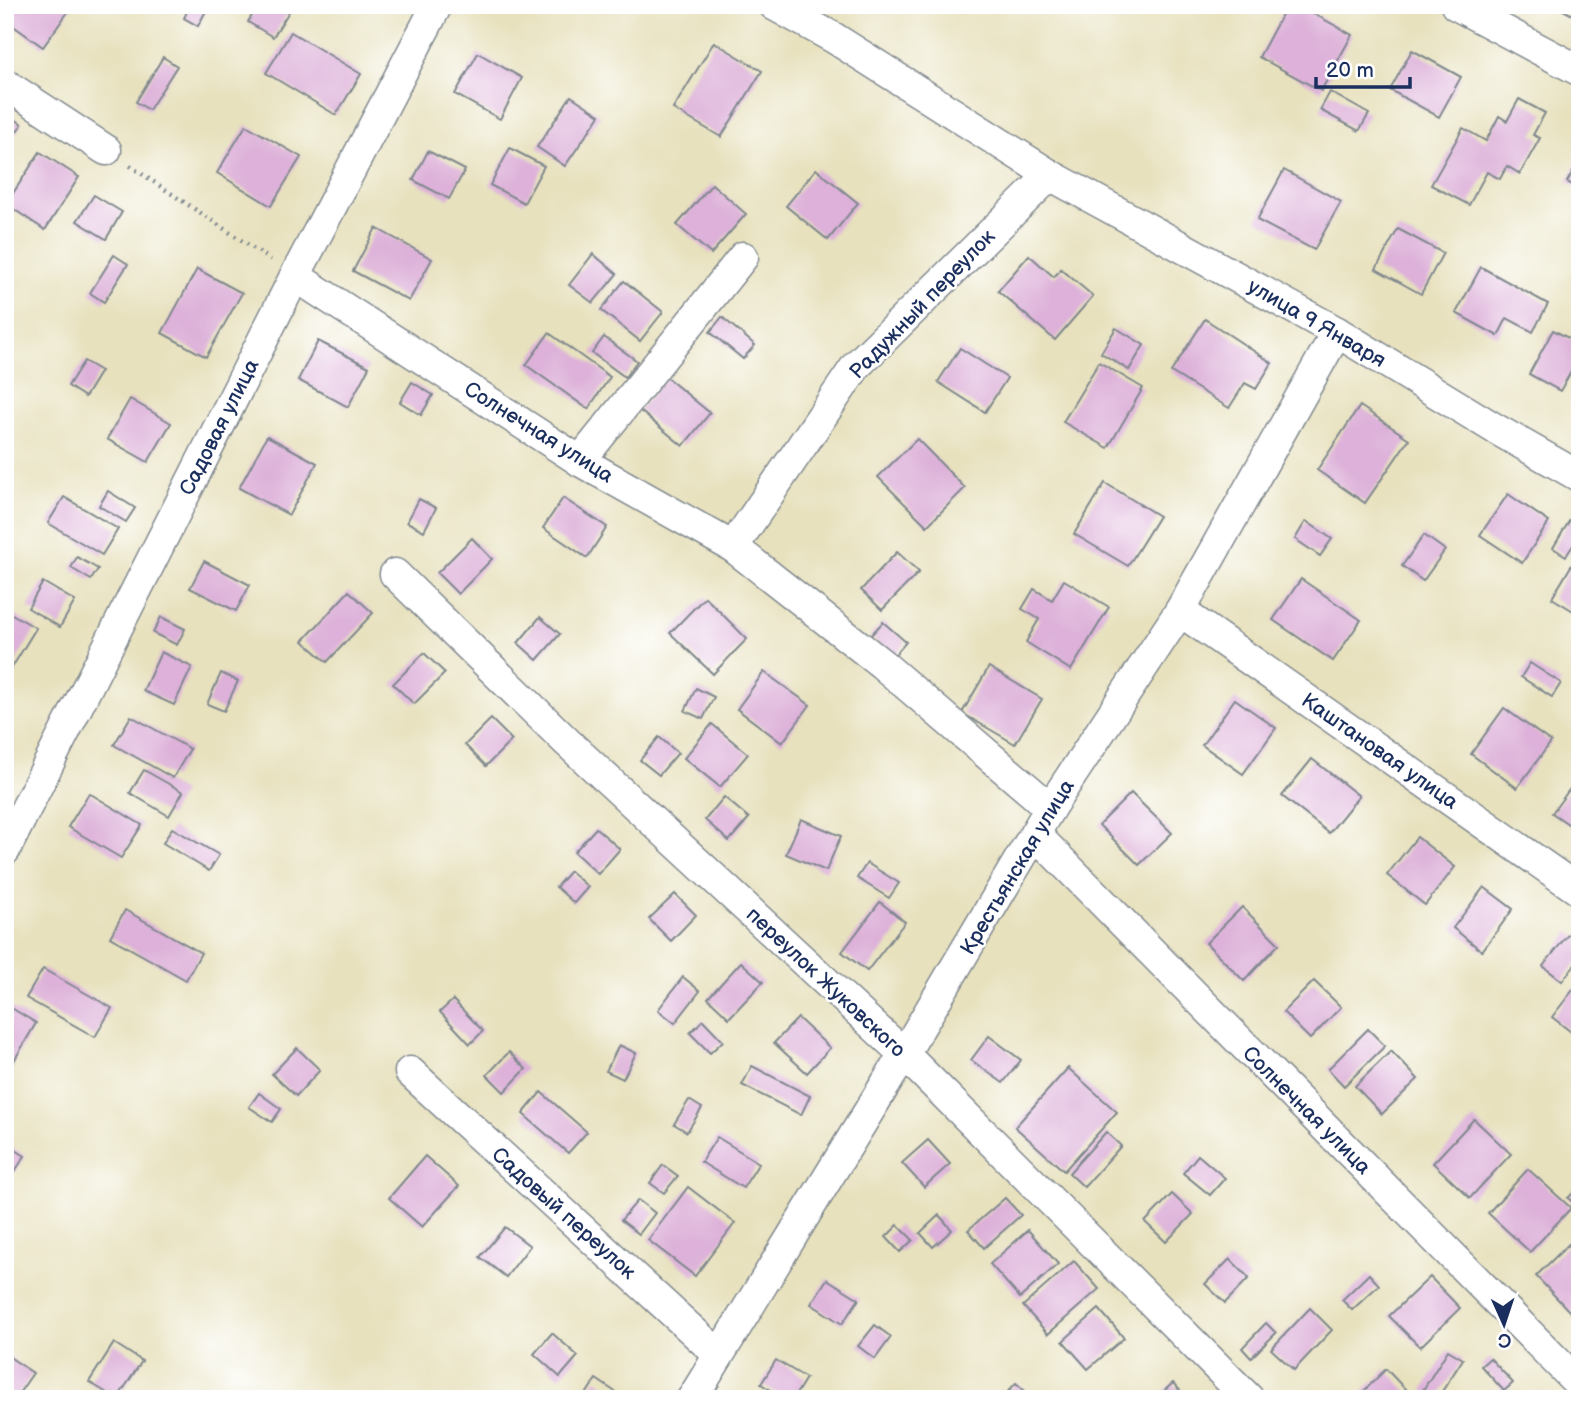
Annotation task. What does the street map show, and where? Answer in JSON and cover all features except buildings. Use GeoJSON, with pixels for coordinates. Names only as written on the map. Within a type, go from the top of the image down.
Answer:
{"type":"FeatureCollection","features":[{"type":"Feature","properties":{"kind":"street","name":"Садовая улица"},"geometry":{"type":"LineString","coordinates":[[5,850],[295,276],[437,5]]}},
{"type":"Feature","properties":{"kind":"street","name":"улица 9 Января"},"geometry":{"type":"LineString","coordinates":[[774,5],[834,38],[1050,175],[1337,332],[1580,477]]}},
{"type":"Feature","properties":{"kind":"street"},"geometry":{"type":"LineString","coordinates":[[1456,5],[1580,71]]}},
{"type":"Feature","properties":{"kind":"street"},"geometry":{"type":"LineString","coordinates":[[5,85],[106,150]]}},
{"type":"Feature","properties":{"kind":"street","name":"Радужный переулок"},"geometry":{"type":"LineString","coordinates":[[733,547],[856,366],[1050,175]]}},
{"type":"Feature","properties":{"kind":"street"},"geometry":{"type":"LineString","coordinates":[[580,461],[743,257]]}},
{"type":"Feature","properties":{"kind":"street","name":"Солнечная улица"},"geometry":{"type":"LineString","coordinates":[[295,276],[580,461],[733,547],[882,664],[1051,808]]}},
{"type":"Feature","properties":{"kind":"street","name":"Крестьянская улица"},"geometry":{"type":"LineString","coordinates":[[692,1399],[1051,808],[1180,611],[1337,332]]}},
{"type":"Feature","properties":{"kind":"street","name":"переулок Жуковского"},"geometry":{"type":"LineString","coordinates":[[395,574],[567,742],[904,1054],[1249,1399]]}},
{"type":"Feature","properties":{"kind":"street","name":"Каштановая улица"},"geometry":{"type":"LineString","coordinates":[[1180,611],[1580,891]]}},
{"type":"Feature","properties":{"kind":"street","name":"Солнечная улица"},"geometry":{"type":"LineString","coordinates":[[1035,834],[1580,1385]]}},
{"type":"Feature","properties":{"kind":"street","name":"Садовый переулок"},"geometry":{"type":"LineString","coordinates":[[410,1072],[718,1354]]}},
{"type":"Feature","properties":{"kind":"path"},"geometry":{"type":"LineString","coordinates":[[106,150],[295,276]]}}]}
